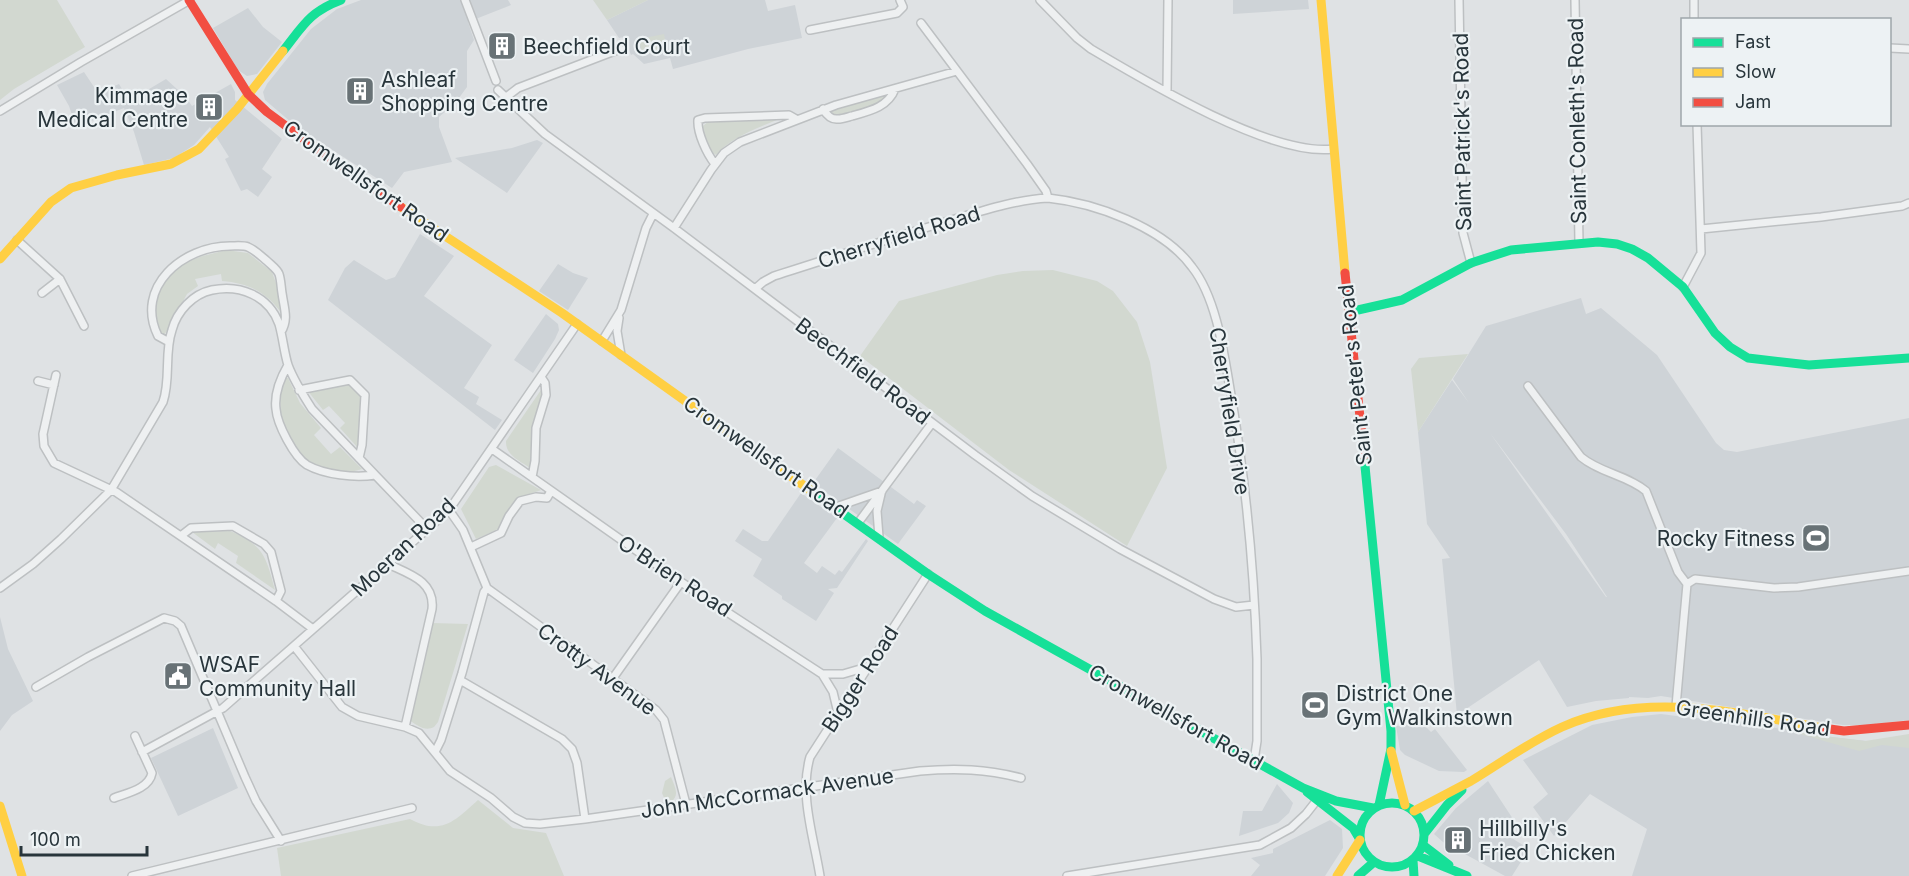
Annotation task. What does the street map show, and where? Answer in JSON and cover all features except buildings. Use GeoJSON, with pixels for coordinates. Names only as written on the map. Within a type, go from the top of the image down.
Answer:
{"type":"FeatureCollection","features":[{"type":"Feature","properties":{"kind":"main road","name":"Cromwellsfort Road"},"geometry":{"type":"LineString","coordinates":[[189,0],[248,94],[267,112],[577,324],[928,574],[985,611],[1303,788],[1336,801],[1376,807]]}},
{"type":"Feature","properties":{"kind":"main road"},"geometry":{"type":"LineString","coordinates":[[0,260],[51,202],[71,189],[117,175],[171,164],[199,148],[248,94],[310,17],[323,7],[341,0]]}},
{"type":"Feature","properties":{"kind":"main road","name":"Saint Peter's Road"},"geometry":{"type":"LineString","coordinates":[[1322,0],[1333,149],[1391,749],[1405,805]]}},
{"type":"Feature","properties":{"kind":"main road"},"geometry":{"type":"LineString","coordinates":[[1349,312],[1402,300],[1471,263],[1511,250],[1579,243],[1608,243],[1632,249],[1648,258],[1683,287],[1715,333],[1730,347],[1749,358],[1809,365],[1909,358]]}},
{"type":"Feature","properties":{"kind":"main road","name":"Greenhills Road"},"geometry":{"type":"LineString","coordinates":[[1414,811],[1470,781],[1533,741],[1592,716],[1631,708],[1676,706],[1711,709],[1844,731],[1909,725]]}},
{"type":"Feature","properties":{"kind":"main road","name":"Saint Peter's Road"},"geometry":{"type":"LineString","coordinates":[[1376,807],[1391,749]]}},
{"type":"Feature","properties":{"kind":"main road","name":"Greenhills Road"},"geometry":{"type":"LineString","coordinates":[[1425,833],[1470,781]]}},
{"type":"Feature","properties":{"kind":"main road","name":"Cromwellsfort Road"},"geometry":{"type":"LineString","coordinates":[[1303,788],[1353,828],[1360,839]]}},
{"type":"Feature","properties":{"kind":"main road"},"geometry":{"type":"LineString","coordinates":[[1388,803],[1405,805],[1420,817],[1425,833],[1423,845],[1415,858],[1394,872],[1374,862],[1364,851],[1360,839],[1362,822],[1376,807],[1388,803]]}},
{"type":"Feature","properties":{"kind":"main road"},"geometry":{"type":"LineString","coordinates":[[0,806],[22,876]]}},
{"type":"Feature","properties":{"kind":"main road"},"geometry":{"type":"LineString","coordinates":[[1336,876],[1360,839]]}},
{"type":"Feature","properties":{"kind":"main road"},"geometry":{"type":"LineString","coordinates":[[1423,845],[1455,870]]}},
{"type":"Feature","properties":{"kind":"main road"},"geometry":{"type":"LineString","coordinates":[[1415,858],[1467,876]]}},
{"type":"Feature","properties":{"kind":"main road"},"geometry":{"type":"LineString","coordinates":[[1414,876],[1415,858]]}},
{"type":"Feature","properties":{"kind":"main road"},"geometry":{"type":"LineString","coordinates":[[1358,876],[1374,862]]}},
{"type":"Feature","properties":{"kind":"street"},"geometry":{"type":"LineString","coordinates":[[0,111],[189,0]]}},
{"type":"Feature","properties":{"kind":"street"},"geometry":{"type":"LineString","coordinates":[[465,0],[496,81]]}},
{"type":"Feature","properties":{"kind":"street"},"geometry":{"type":"LineString","coordinates":[[810,30],[897,13],[903,7],[900,0]]}},
{"type":"Feature","properties":{"kind":"street"},"geometry":{"type":"LineString","coordinates":[[1040,0],[1091,49],[1220,119],[1270,138],[1312,150],[1333,149]]}},
{"type":"Feature","properties":{"kind":"street"},"geometry":{"type":"LineString","coordinates":[[1167,91],[1168,0]]}},
{"type":"Feature","properties":{"kind":"street","name":"Saint Patrick's Road"},"geometry":{"type":"LineString","coordinates":[[1459,0],[1462,233],[1471,263]]}},
{"type":"Feature","properties":{"kind":"street","name":"Saint Conleth's Road"},"geometry":{"type":"LineString","coordinates":[[1575,0],[1579,243]]}},
{"type":"Feature","properties":{"kind":"street"},"geometry":{"type":"LineString","coordinates":[[1694,0],[1694,18]]}},
{"type":"Feature","properties":{"kind":"street"},"geometry":{"type":"LineString","coordinates":[[921,23],[1027,164],[1048,198]]}},
{"type":"Feature","properties":{"kind":"street"},"geometry":{"type":"LineString","coordinates":[[1891,48],[1909,49]]}},
{"type":"Feature","properties":{"kind":"street"},"geometry":{"type":"LineString","coordinates":[[505,98],[518,88],[620,49]]}},
{"type":"Feature","properties":{"kind":"street"},"geometry":{"type":"LineString","coordinates":[[674,228],[715,164],[724,153],[740,141],[823,109],[957,71]]}},
{"type":"Feature","properties":{"kind":"street"},"geometry":{"type":"LineString","coordinates":[[823,109],[828,116],[838,120],[870,111],[885,103],[893,96],[895,89]]}},
{"type":"Feature","properties":{"kind":"street","name":"Beechfield Road"},"geometry":{"type":"LineString","coordinates":[[498,90],[545,134],[1032,496],[1120,549],[1214,599],[1236,607],[1254,605]]}},
{"type":"Feature","properties":{"kind":"street"},"geometry":{"type":"LineString","coordinates":[[715,164],[701,135],[698,120],[714,117],[789,115],[796,119]]}},
{"type":"Feature","properties":{"kind":"street"},"geometry":{"type":"LineString","coordinates":[[1683,287],[1701,253],[1697,126]]}},
{"type":"Feature","properties":{"kind":"street","name":"Cherryfield Road"},"geometry":{"type":"LineString","coordinates":[[755,290],[774,276],[875,243],[994,208],[1048,198]]}},
{"type":"Feature","properties":{"kind":"street","name":"Cherryfield Drive"},"geometry":{"type":"LineString","coordinates":[[1048,198],[1105,210],[1162,239],[1192,266],[1202,282],[1211,306],[1234,413],[1254,605],[1257,741],[1252,760]]}},
{"type":"Feature","properties":{"kind":"street"},"geometry":{"type":"LineString","coordinates":[[1701,229],[1821,217],[1902,206],[1909,203]]}},
{"type":"Feature","properties":{"kind":"street"},"geometry":{"type":"LineString","coordinates":[[621,355],[617,331],[621,310],[646,228],[653,214]]}},
{"type":"Feature","properties":{"kind":"street"},"geometry":{"type":"LineString","coordinates":[[17,240],[60,279],[84,326]]}},
{"type":"Feature","properties":{"kind":"street"},"geometry":{"type":"LineString","coordinates":[[169,342],[158,336],[151,314],[153,302],[167,271],[177,262],[190,256],[210,248],[223,246],[247,246],[275,267],[280,275],[287,319],[281,332]]}},
{"type":"Feature","properties":{"kind":"street"},"geometry":{"type":"LineString","coordinates":[[42,293],[60,279]]}},
{"type":"Feature","properties":{"kind":"street"},"geometry":{"type":"LineString","coordinates":[[0,588],[61,540],[111,490],[163,402],[167,390],[169,342],[179,314],[194,297],[220,288],[252,292],[266,304],[278,321],[288,365],[299,390],[312,409],[427,530]]}},
{"type":"Feature","properties":{"kind":"street"},"geometry":{"type":"LineString","coordinates":[[602,342],[621,310]]}},
{"type":"Feature","properties":{"kind":"street","name":"Moeran Road"},"geometry":{"type":"LineString","coordinates":[[142,752],[218,711],[449,510],[577,324]]}},
{"type":"Feature","properties":{"kind":"street"},"geometry":{"type":"LineString","coordinates":[[288,365],[278,388],[276,410],[291,448],[299,459],[323,471],[375,475]]}},
{"type":"Feature","properties":{"kind":"street"},"geometry":{"type":"LineString","coordinates":[[56,375],[43,434],[44,446],[54,463],[111,490],[276,600],[313,629]]}},
{"type":"Feature","properties":{"kind":"street"},"geometry":{"type":"LineString","coordinates":[[532,477],[536,428],[546,395],[545,383],[541,377]]}},
{"type":"Feature","properties":{"kind":"street"},"geometry":{"type":"LineString","coordinates":[[299,390],[350,380],[365,395],[359,458]]}},
{"type":"Feature","properties":{"kind":"street"},"geometry":{"type":"LineString","coordinates":[[38,381],[54,385]]}},
{"type":"Feature","properties":{"kind":"street"},"geometry":{"type":"LineString","coordinates":[[1528,386],[1581,457],[1590,464],[1639,485],[1646,491],[1678,572],[1688,584],[1676,706]]}},
{"type":"Feature","properties":{"kind":"street"},"geometry":{"type":"LineString","coordinates":[[858,523],[932,423]]}},
{"type":"Feature","properties":{"kind":"street","name":"O'Brien Road"},"geometry":{"type":"LineString","coordinates":[[492,449],[681,582],[822,674]]}},
{"type":"Feature","properties":{"kind":"street"},"geometry":{"type":"LineString","coordinates":[[471,547],[501,533],[520,501],[537,497],[547,498],[551,491]]}},
{"type":"Feature","properties":{"kind":"street"},"geometry":{"type":"LineString","coordinates":[[836,507],[882,491]]}},
{"type":"Feature","properties":{"kind":"street"},"geometry":{"type":"LineString","coordinates":[[879,537],[878,511],[882,491]]}},
{"type":"Feature","properties":{"kind":"street"},"geometry":{"type":"LineString","coordinates":[[294,646],[342,707],[358,716],[405,727],[419,733],[435,752],[441,740],[487,588],[463,530],[449,510]]}},
{"type":"Feature","properties":{"kind":"street"},"geometry":{"type":"LineString","coordinates":[[182,536],[191,528],[233,526],[264,544],[271,552],[281,591],[276,600]]}},
{"type":"Feature","properties":{"kind":"street"},"geometry":{"type":"LineString","coordinates":[[388,564],[418,579],[433,597],[405,727]]}},
{"type":"Feature","properties":{"kind":"street"},"geometry":{"type":"LineString","coordinates":[[1688,584],[1695,579],[1774,588],[1798,587],[1909,571]]}},
{"type":"Feature","properties":{"kind":"street","name":"Bigger Road"},"geometry":{"type":"LineString","coordinates":[[820,876],[805,788],[810,757],[928,574]]}},
{"type":"Feature","properties":{"kind":"street"},"geometry":{"type":"LineString","coordinates":[[613,678],[681,582]]}},
{"type":"Feature","properties":{"kind":"street","name":"Crotty Avenue"},"geometry":{"type":"LineString","coordinates":[[487,588],[656,710],[664,720],[686,804]]}},
{"type":"Feature","properties":{"kind":"street"},"geometry":{"type":"LineString","coordinates":[[36,687],[164,618],[175,621],[181,626],[250,788],[280,841]]}},
{"type":"Feature","properties":{"kind":"street"},"geometry":{"type":"LineString","coordinates":[[838,713],[832,692],[822,674],[843,674],[867,667]]}},
{"type":"Feature","properties":{"kind":"street"},"geometry":{"type":"LineString","coordinates":[[460,680],[562,739],[572,749],[577,763],[585,819]]}},
{"type":"Feature","properties":{"kind":"street"},"geometry":{"type":"LineString","coordinates":[[114,798],[146,785],[151,779],[152,773],[135,736]]}},
{"type":"Feature","properties":{"kind":"street","name":"John McCormack Avenue"},"geometry":{"type":"LineString","coordinates":[[435,752],[450,771],[491,798],[513,817],[525,823],[540,824],[920,771],[960,768],[999,772],[1021,778]]}},
{"type":"Feature","properties":{"kind":"street"},"geometry":{"type":"LineString","coordinates":[[1067,876],[1260,845],[1291,828],[1317,800]]}},
{"type":"Feature","properties":{"kind":"street"},"geometry":{"type":"LineString","coordinates":[[132,876],[412,808]]}},
{"type":"Feature","properties":{"kind":"shaded area"},"geometry":{"type":"Polygon","coordinates":[[[0,0],[57,0],[85,47],[14,89],[0,100],[0,0]]]}},
{"type":"Feature","properties":{"kind":"shaded area","name":"Ashleaf Shopping Centre"},"geometry":{"type":"Polygon","coordinates":[[[361,0],[508,0],[511,5],[468,22],[474,40],[467,51],[467,87],[456,102],[439,117],[439,127],[452,162],[404,172],[392,188],[298,128],[265,100],[263,92],[311,29],[337,9],[361,0]]]}},
{"type":"Feature","properties":{"kind":"shaded area"},"geometry":{"type":"Polygon","coordinates":[[[593,0],[648,0],[607,20],[593,0]]]}},
{"type":"Feature","properties":{"kind":"shaded area"},"geometry":{"type":"Polygon","coordinates":[[[648,0],[765,0],[768,11],[795,5],[802,38],[748,49],[673,69],[670,58],[644,64],[633,54],[631,55],[624,37],[619,38],[607,20],[648,0]]]}},
{"type":"Feature","properties":{"kind":"shaded area"},"geometry":{"type":"Polygon","coordinates":[[[1233,0],[1308,0],[1309,9],[1233,14],[1233,0]]]}},
{"type":"Feature","properties":{"kind":"shaded area"},"geometry":{"type":"Polygon","coordinates":[[[248,8],[263,27],[282,42],[257,74],[247,76],[238,70],[213,28],[248,8]]]}},
{"type":"Feature","properties":{"kind":"shaded area"},"geometry":{"type":"Polygon","coordinates":[[[664,34],[667,50],[642,55],[639,39],[664,34]]]}},
{"type":"Feature","properties":{"kind":"shaded area"},"geometry":{"type":"Polygon","coordinates":[[[84,72],[98,93],[119,84],[129,101],[166,79],[178,90],[180,89],[192,106],[231,84],[235,92],[235,100],[282,139],[262,169],[272,177],[258,197],[247,189],[241,191],[225,159],[229,157],[210,127],[194,145],[174,158],[144,165],[124,108],[76,127],[69,106],[57,85],[84,72]]]}},
{"type":"Feature","properties":{"kind":"shaded area"},"geometry":{"type":"Polygon","coordinates":[[[887,95],[882,102],[841,116],[835,116],[830,111],[887,95]]]}},
{"type":"Feature","properties":{"kind":"shaded area"},"geometry":{"type":"Polygon","coordinates":[[[779,119],[737,138],[716,155],[708,146],[703,130],[703,126],[710,120],[779,119]]]}},
{"type":"Feature","properties":{"kind":"shaded area"},"geometry":{"type":"Polygon","coordinates":[[[537,140],[543,143],[507,193],[455,158],[512,148],[537,140]]]}},
{"type":"Feature","properties":{"kind":"shaded area"},"geometry":{"type":"Polygon","coordinates":[[[420,234],[454,256],[424,296],[492,345],[464,388],[479,397],[476,404],[502,420],[495,430],[328,300],[345,268],[354,260],[386,280],[395,277],[420,234]]]}},
{"type":"Feature","properties":{"kind":"shaded area"},"geometry":{"type":"Polygon","coordinates":[[[226,250],[248,253],[272,272],[281,297],[282,314],[263,294],[240,284],[222,281],[221,274],[195,279],[198,286],[187,294],[163,336],[156,323],[153,309],[156,297],[168,278],[186,262],[226,250]]]}},
{"type":"Feature","properties":{"kind":"shaded area"},"geometry":{"type":"Polygon","coordinates":[[[558,264],[573,273],[588,278],[568,310],[539,291],[558,264]]]}},
{"type":"Feature","properties":{"kind":"shaded area"},"geometry":{"type":"Polygon","coordinates":[[[1053,270],[1097,281],[1113,291],[1137,322],[1150,362],[1167,468],[1127,546],[1009,470],[860,356],[899,301],[997,275],[1053,270]]]}},
{"type":"Feature","properties":{"kind":"shaded area"},"geometry":{"type":"Polygon","coordinates":[[[1581,298],[1586,314],[1601,308],[1657,355],[1716,443],[1724,450],[1737,452],[1909,418],[1909,720],[1867,725],[1843,725],[1661,696],[1629,697],[1567,707],[1539,660],[1457,715],[1442,559],[1450,558],[1427,524],[1418,432],[1452,380],[1469,403],[1453,379],[1486,326],[1581,298]],[[1490,433],[1607,597],[1566,534],[1490,433]]]}},
{"type":"Feature","properties":{"kind":"shaded area"},"geometry":{"type":"Polygon","coordinates":[[[546,314],[558,324],[559,330],[533,373],[514,360],[546,314]]]}},
{"type":"Feature","properties":{"kind":"shaded area"},"geometry":{"type":"Polygon","coordinates":[[[1468,354],[1418,432],[1411,369],[1419,358],[1468,354]]]}},
{"type":"Feature","properties":{"kind":"shaded area"},"geometry":{"type":"Polygon","coordinates":[[[284,378],[288,378],[300,403],[321,428],[314,435],[331,454],[340,447],[362,469],[342,472],[324,469],[308,461],[296,449],[287,433],[282,415],[280,397],[284,378]]]}},
{"type":"Feature","properties":{"kind":"shaded area"},"geometry":{"type":"Polygon","coordinates":[[[347,383],[359,390],[362,403],[358,448],[340,428],[345,423],[329,406],[323,410],[307,390],[347,383]]]}},
{"type":"Feature","properties":{"kind":"shaded area"},"geometry":{"type":"Polygon","coordinates":[[[543,387],[545,394],[532,429],[530,468],[511,454],[506,441],[543,387]]]}},
{"type":"Feature","properties":{"kind":"shaded area"},"geometry":{"type":"Polygon","coordinates":[[[838,448],[914,504],[917,500],[926,506],[898,544],[813,483],[838,448]]]}},
{"type":"Feature","properties":{"kind":"shaded area"},"geometry":{"type":"Polygon","coordinates":[[[496,465],[541,490],[514,502],[501,528],[476,539],[461,509],[489,467],[496,465]]]}},
{"type":"Feature","properties":{"kind":"shaded area"},"geometry":{"type":"Polygon","coordinates":[[[801,493],[837,518],[804,563],[817,573],[822,566],[835,575],[839,570],[842,572],[866,539],[868,541],[837,588],[828,589],[834,593],[816,621],[782,599],[782,596],[753,576],[762,559],[735,541],[743,529],[762,541],[768,541],[801,493]]]}},
{"type":"Feature","properties":{"kind":"shaded area"},"geometry":{"type":"Polygon","coordinates":[[[230,531],[250,541],[262,553],[275,590],[236,563],[238,556],[218,543],[215,549],[192,532],[230,531]]]}},
{"type":"Feature","properties":{"kind":"shaded area"},"geometry":{"type":"Polygon","coordinates":[[[0,617],[8,649],[33,701],[12,715],[0,731],[0,617]]]}},
{"type":"Feature","properties":{"kind":"shaded area"},"geometry":{"type":"Polygon","coordinates":[[[432,623],[468,624],[438,722],[434,727],[427,729],[409,720],[432,623]]]}},
{"type":"Feature","properties":{"kind":"shaded area"},"geometry":{"type":"Polygon","coordinates":[[[1661,714],[1727,719],[1815,735],[1909,746],[1909,876],[1632,876],[1647,829],[1590,794],[1554,836],[1533,807],[1548,794],[1523,760],[1592,725],[1661,714]]]}},
{"type":"Feature","properties":{"kind":"shaded area"},"geometry":{"type":"Polygon","coordinates":[[[1423,724],[1431,732],[1435,729],[1467,770],[1464,772],[1439,771],[1405,755],[1400,750],[1396,726],[1423,724]]]}},
{"type":"Feature","properties":{"kind":"shaded area"},"geometry":{"type":"Polygon","coordinates":[[[1775,727],[1865,741],[1909,734],[1909,748],[1882,745],[1859,751],[1775,727]]]}},
{"type":"Feature","properties":{"kind":"shaded area"},"geometry":{"type":"Polygon","coordinates":[[[213,728],[238,788],[178,816],[151,758],[213,728]]]}},
{"type":"Feature","properties":{"kind":"shaded area"},"geometry":{"type":"Polygon","coordinates":[[[671,777],[676,794],[671,802],[665,800],[662,793],[665,781],[671,777]]]}},
{"type":"Feature","properties":{"kind":"shaded area"},"geometry":{"type":"Polygon","coordinates":[[[1488,781],[1513,819],[1499,830],[1529,849],[1512,876],[1505,876],[1443,842],[1434,834],[1456,808],[1488,781]]]}},
{"type":"Feature","properties":{"kind":"shaded area"},"geometry":{"type":"Polygon","coordinates":[[[1277,784],[1293,803],[1289,813],[1278,823],[1239,836],[1243,811],[1262,811],[1277,784]]]}},
{"type":"Feature","properties":{"kind":"shaded area"},"geometry":{"type":"Polygon","coordinates":[[[478,800],[513,828],[546,833],[564,876],[281,876],[277,848],[410,819],[421,824],[439,826],[455,820],[478,800]]]}},
{"type":"Feature","properties":{"kind":"shaded area"},"geometry":{"type":"Polygon","coordinates":[[[1330,820],[1342,829],[1343,848],[1325,876],[1251,876],[1260,865],[1251,858],[1273,853],[1273,849],[1330,820]]]}},
{"type":"Feature","properties":{"kind":"traffic: fast"},"geometry":{"type":"LineString","coordinates":[[283,51],[314,15],[341,0]]}},
{"type":"Feature","properties":{"kind":"traffic: fast"},"geometry":{"type":"LineString","coordinates":[[1349,312],[1402,300],[1471,263],[1511,250],[1598,242],[1617,244],[1648,258],[1683,287],[1715,333],[1730,347],[1748,358],[1809,365],[1909,358]]}},
{"type":"Feature","properties":{"kind":"traffic: fast"},"geometry":{"type":"LineString","coordinates":[[1364,456],[1391,731],[1391,749],[1379,805]]}},
{"type":"Feature","properties":{"kind":"traffic: fast"},"geometry":{"type":"LineString","coordinates":[[810,490],[928,574],[985,611],[1303,788],[1336,801],[1373,808]]}},
{"type":"Feature","properties":{"kind":"traffic: fast"},"geometry":{"type":"LineString","coordinates":[[1425,833],[1462,790]]}},
{"type":"Feature","properties":{"kind":"traffic: fast"},"geometry":{"type":"LineString","coordinates":[[1307,792],[1353,828],[1359,838]]}},
{"type":"Feature","properties":{"kind":"traffic: fast"},"geometry":{"type":"LineString","coordinates":[[1386,803],[1398,803],[1415,812],[1422,823],[1424,835],[1422,847],[1415,858],[1398,867],[1386,867],[1374,862],[1365,853],[1360,841],[1360,829],[1365,817],[1374,808],[1386,803]]}},
{"type":"Feature","properties":{"kind":"traffic: fast"},"geometry":{"type":"LineString","coordinates":[[1423,845],[1449,865]]}},
{"type":"Feature","properties":{"kind":"traffic: fast"},"geometry":{"type":"LineString","coordinates":[[1418,856],[1467,876]]}},
{"type":"Feature","properties":{"kind":"traffic: fast"},"geometry":{"type":"LineString","coordinates":[[1413,860],[1414,876]]}},
{"type":"Feature","properties":{"kind":"traffic: fast"},"geometry":{"type":"LineString","coordinates":[[1358,876],[1374,862]]}},
{"type":"Feature","properties":{"kind":"traffic: slow"},"geometry":{"type":"LineString","coordinates":[[1321,0],[1345,273]]}},
{"type":"Feature","properties":{"kind":"traffic: slow"},"geometry":{"type":"LineString","coordinates":[[0,259],[51,202],[71,188],[117,175],[171,164],[199,149],[237,109],[283,51]]}},
{"type":"Feature","properties":{"kind":"traffic: slow"},"geometry":{"type":"LineString","coordinates":[[401,207],[562,313],[810,490]]}},
{"type":"Feature","properties":{"kind":"traffic: slow"},"geometry":{"type":"LineString","coordinates":[[1414,811],[1471,781],[1562,727],[1594,716],[1626,709],[1658,707],[1725,711],[1823,728]]}},
{"type":"Feature","properties":{"kind":"traffic: slow"},"geometry":{"type":"LineString","coordinates":[[1391,751],[1405,805]]}},
{"type":"Feature","properties":{"kind":"traffic: slow"},"geometry":{"type":"LineString","coordinates":[[0,806],[22,876]]}},
{"type":"Feature","properties":{"kind":"traffic: slow"},"geometry":{"type":"LineString","coordinates":[[1337,876],[1360,840]]}},
{"type":"Feature","properties":{"kind":"traffic: jam"},"geometry":{"type":"LineString","coordinates":[[189,0],[248,94],[267,112],[401,207]]}},
{"type":"Feature","properties":{"kind":"traffic: jam"},"geometry":{"type":"LineString","coordinates":[[1345,273],[1364,456]]}},
{"type":"Feature","properties":{"kind":"traffic: jam"},"geometry":{"type":"LineString","coordinates":[[1823,728],[1844,731],[1909,725]]}},
{"type":"Feature","properties":{"kind":"place","name":"Beechfield Court"},"geometry":{"type":"Point","coordinates":[502,46]}},
{"type":"Feature","properties":{"kind":"place","name":"Ashleaf Shopping Centre"},"geometry":{"type":"Point","coordinates":[360,91]}},
{"type":"Feature","properties":{"kind":"place","name":"Kimmage Medical Centre"},"geometry":{"type":"Point","coordinates":[209,107]}},
{"type":"Feature","properties":{"kind":"place","name":"Rocky Fitness"},"geometry":{"type":"Point","coordinates":[1816,538]}},
{"type":"Feature","properties":{"kind":"place","name":"WSAF Community Hall"},"geometry":{"type":"Point","coordinates":[178,676]}},
{"type":"Feature","properties":{"kind":"place","name":"District One Gym Walkinstown"},"geometry":{"type":"Point","coordinates":[1315,705]}},
{"type":"Feature","properties":{"kind":"place","name":"Hillbilly's Fried Chicken"},"geometry":{"type":"Point","coordinates":[1458,840]}}]}
